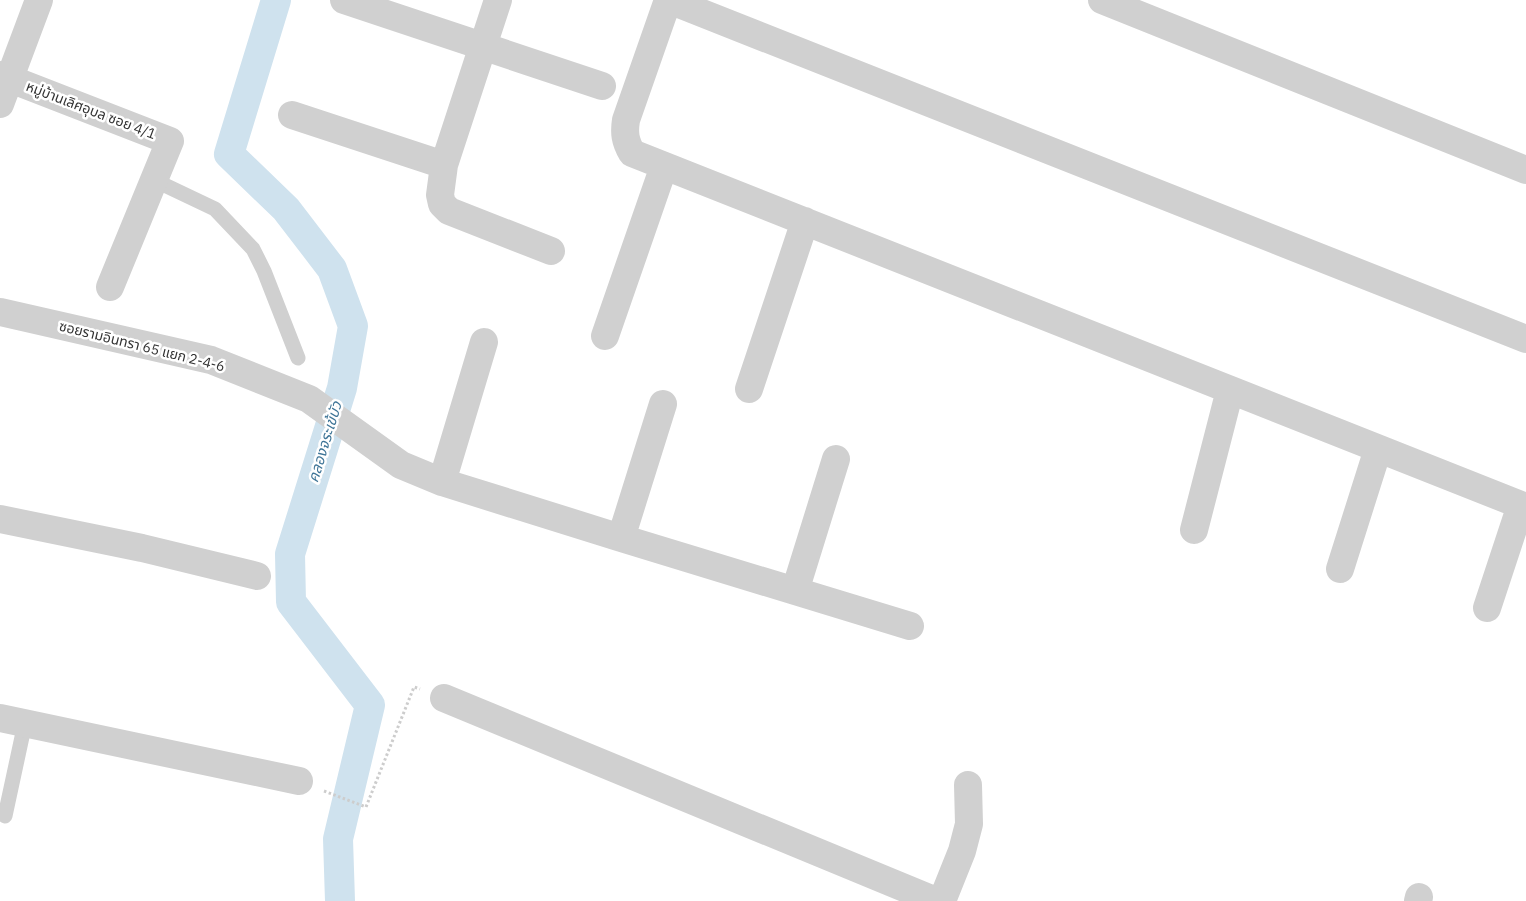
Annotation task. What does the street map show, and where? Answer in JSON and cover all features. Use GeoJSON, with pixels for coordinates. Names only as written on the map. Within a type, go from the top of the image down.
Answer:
{"type":"FeatureCollection","features":[{"type":"Feature","properties":{"kind":"street"},"geometry":{"type":"LineString","coordinates":[[3,86],[39,0]]}},
{"type":"Feature","properties":{"kind":"street"},"geometry":{"type":"LineString","coordinates":[[344,0],[602,86]]}},
{"type":"Feature","properties":{"kind":"street"},"geometry":{"type":"LineString","coordinates":[[498,0],[444,165],[440,195],[442,204],[449,211],[551,251]]}},
{"type":"Feature","properties":{"kind":"street"},"geometry":{"type":"LineString","coordinates":[[1487,608],[1523,506],[632,153],[626,141],[624,130],[626,120],[668,0],[1526,339]]}},
{"type":"Feature","properties":{"kind":"street"},"geometry":{"type":"LineString","coordinates":[[1102,0],[1526,170]]}},
{"type":"Feature","properties":{"kind":"street","name":"หมู่บ้านเลิศอุบล ซอย 4/1"},"geometry":{"type":"LineString","coordinates":[[3,86],[170,140],[154,180]]}},
{"type":"Feature","properties":{"kind":"street"},"geometry":{"type":"LineString","coordinates":[[292,114],[444,165]]}},
{"type":"Feature","properties":{"kind":"street"},"geometry":{"type":"LineString","coordinates":[[605,336],[664,166]]}},
{"type":"Feature","properties":{"kind":"street"},"geometry":{"type":"LineString","coordinates":[[110,287],[154,180]]}},
{"type":"Feature","properties":{"kind":"street"},"geometry":{"type":"LineString","coordinates":[[749,389],[805,221]]}},
{"type":"Feature","properties":{"kind":"street","name":"ซอยรามอินทรา 65 แยก 2-4-6"},"geometry":{"type":"LineString","coordinates":[[0,312],[211,360],[310,399],[401,465],[442,482],[910,626]]}},
{"type":"Feature","properties":{"kind":"street"},"geometry":{"type":"LineString","coordinates":[[442,482],[484,342]]}},
{"type":"Feature","properties":{"kind":"street"},"geometry":{"type":"LineString","coordinates":[[1194,530],[1230,390]]}},
{"type":"Feature","properties":{"kind":"street"},"geometry":{"type":"LineString","coordinates":[[620,538],[663,404]]}},
{"type":"Feature","properties":{"kind":"street"},"geometry":{"type":"LineString","coordinates":[[1340,569],[1378,449]]}},
{"type":"Feature","properties":{"kind":"street"},"geometry":{"type":"LineString","coordinates":[[795,591],[836,459]]}},
{"type":"Feature","properties":{"kind":"street"},"geometry":{"type":"LineString","coordinates":[[0,520],[142,548],[257,576]]}},
{"type":"Feature","properties":{"kind":"street"},"geometry":{"type":"LineString","coordinates":[[444,698],[936,901]]}},
{"type":"Feature","properties":{"kind":"street"},"geometry":{"type":"LineString","coordinates":[[12,721],[299,781]]}},
{"type":"Feature","properties":{"kind":"street"},"geometry":{"type":"LineString","coordinates":[[942,901],[962,851],[969,824],[968,785]]}},
{"type":"Feature","properties":{"kind":"lane"},"geometry":{"type":"LineString","coordinates":[[154,180],[215,209],[238,231],[253,249],[264,270],[298,358]]}},
{"type":"Feature","properties":{"kind":"lane"},"geometry":{"type":"LineString","coordinates":[[5,816],[12,721]]}},
{"type":"Feature","properties":{"kind":"path"},"geometry":{"type":"LineString","coordinates":[[299,781],[366,807],[414,687],[444,698]]}},
{"type":"Feature","properties":{"kind":"waterway","name":"คลองจระเข้บัว"},"geometry":{"type":"LineString","coordinates":[[276,0],[229,154],[286,209],[332,269],[353,326],[342,388],[290,554],[291,602],[370,705],[338,839],[340,901]]}}]}
